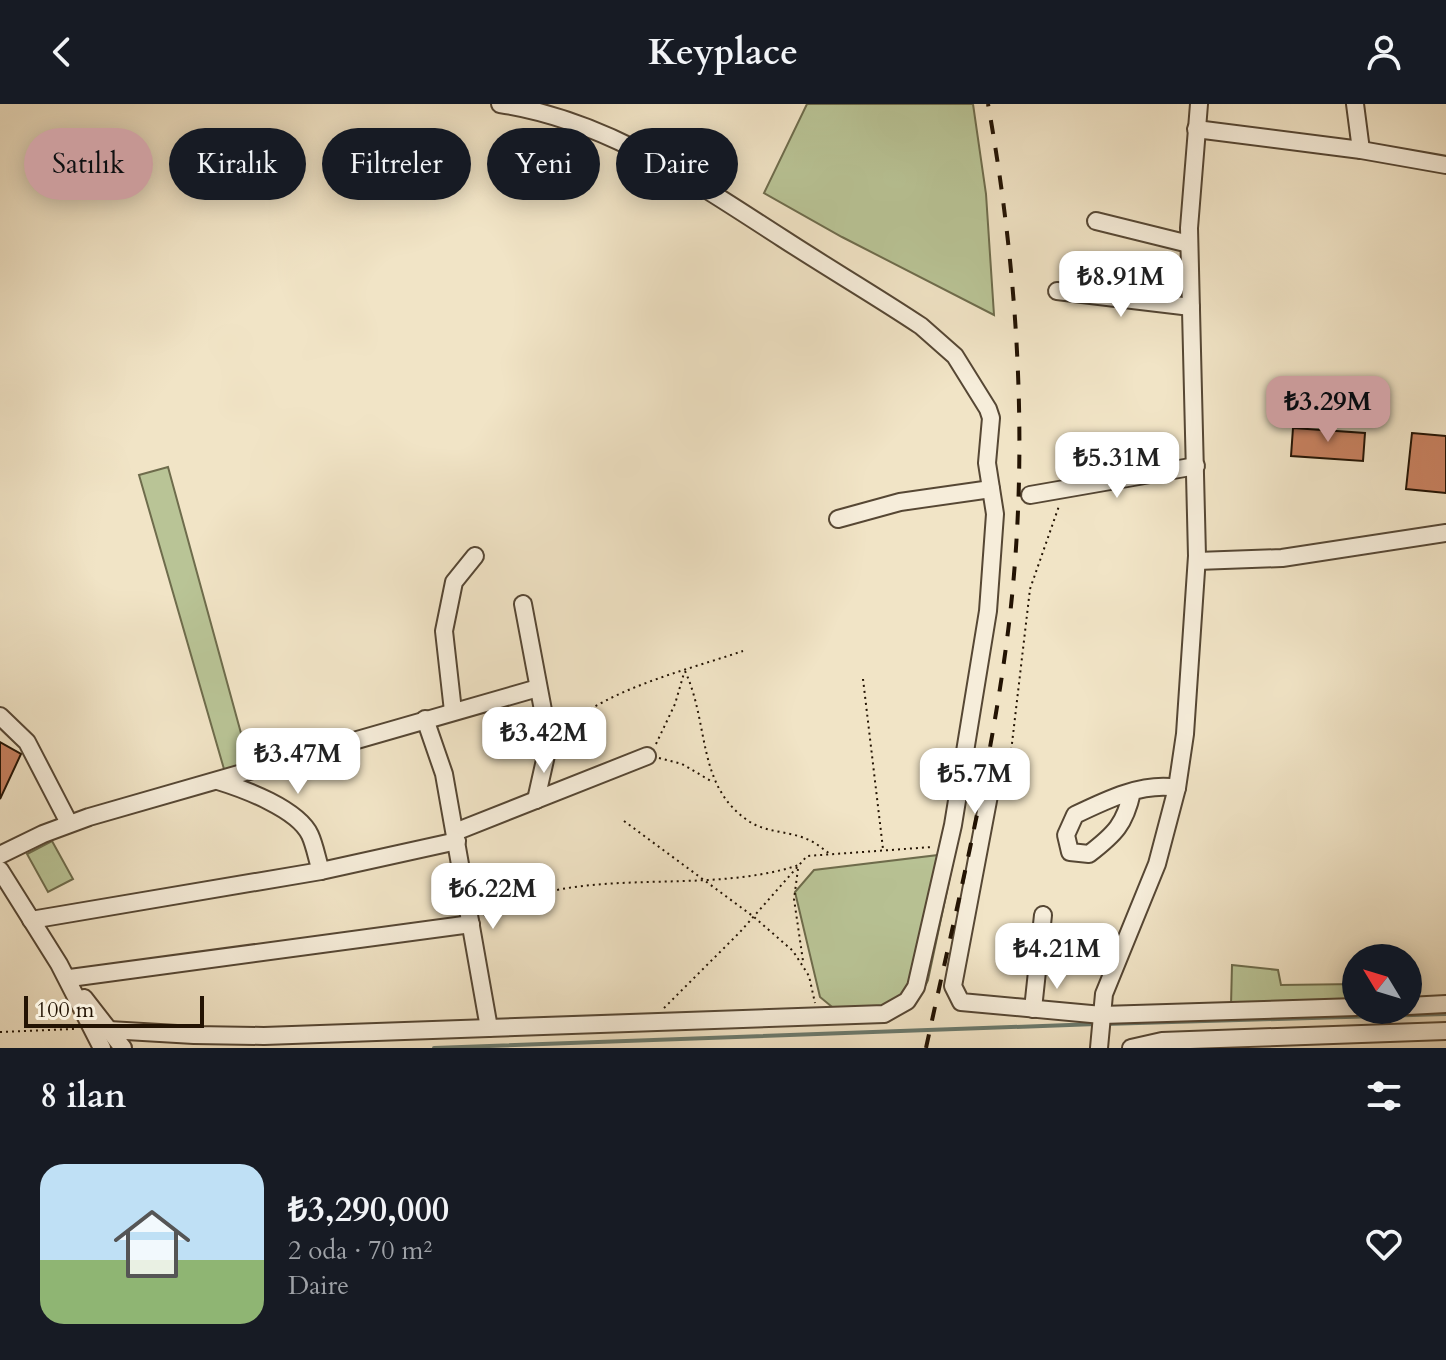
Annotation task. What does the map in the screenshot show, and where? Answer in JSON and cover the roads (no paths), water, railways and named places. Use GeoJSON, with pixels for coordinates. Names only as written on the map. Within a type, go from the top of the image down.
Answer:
{"type":"FeatureCollection","features":[{"type":"Feature","properties":{"kind":"street"},"geometry":{"type":"LineString","coordinates":[[109,1030],[241,1036],[884,1014],[912,995],[922,972],[949,845],[988,611],[995,514],[987,463],[991,418],[988,409],[964,368],[933,335],[665,163],[573,121],[500,104]]}},
{"type":"Feature","properties":{"kind":"street"},"geometry":{"type":"LineString","coordinates":[[1099,1045],[1107,983],[1157,864],[1177,788],[1192,655],[1197,561],[1189,244],[1191,174],[1199,104]]}},
{"type":"Feature","properties":{"kind":"street"},"geometry":{"type":"LineString","coordinates":[[1355,104],[1361,150]]}},
{"type":"Feature","properties":{"kind":"street"},"geometry":{"type":"LineString","coordinates":[[1196,129],[1361,150],[1446,165]]}},
{"type":"Feature","properties":{"kind":"street"},"geometry":{"type":"LineString","coordinates":[[1096,221],[1189,244]]}},
{"type":"Feature","properties":{"kind":"street"},"geometry":{"type":"LineString","coordinates":[[1057,291],[1191,307]]}},
{"type":"Feature","properties":{"kind":"street"},"geometry":{"type":"LineString","coordinates":[[1030,495],[1196,466]]}},
{"type":"Feature","properties":{"kind":"street"},"geometry":{"type":"LineString","coordinates":[[838,519],[900,502],[991,489]]}},
{"type":"Feature","properties":{"kind":"street"},"geometry":{"type":"LineString","coordinates":[[1197,561],[1282,558],[1446,533]]}},
{"type":"Feature","properties":{"kind":"street"},"geometry":{"type":"LineString","coordinates":[[453,711],[444,631],[454,582],[475,556]]}},
{"type":"Feature","properties":{"kind":"street"},"geometry":{"type":"LineString","coordinates":[[523,604],[549,742],[536,800]]}},
{"type":"Feature","properties":{"kind":"street"},"geometry":{"type":"LineString","coordinates":[[0,855],[69,823],[538,688]]}},
{"type":"Feature","properties":{"kind":"street"},"geometry":{"type":"LineString","coordinates":[[0,716],[27,742],[69,823]]}},
{"type":"Feature","properties":{"kind":"street"},"geometry":{"type":"LineString","coordinates":[[425,719],[444,774],[489,1028]]}},
{"type":"Feature","properties":{"kind":"street"},"geometry":{"type":"LineString","coordinates":[[31,920],[321,871],[456,836],[647,756]]}},
{"type":"Feature","properties":{"kind":"street"},"geometry":{"type":"LineString","coordinates":[[994,769],[953,986],[961,1002],[1102,1017],[1342,1008]]}},
{"type":"Feature","properties":{"kind":"street"},"geometry":{"type":"LineString","coordinates":[[217,781],[265,800],[299,823],[309,832],[321,871]]}},
{"type":"Feature","properties":{"kind":"street"},"geometry":{"type":"LineString","coordinates":[[1132,792],[1160,785],[1177,788]]}},
{"type":"Feature","properties":{"kind":"street"},"geometry":{"type":"LineString","coordinates":[[0,870],[64,971],[123,1048]]}},
{"type":"Feature","properties":{"kind":"street"},"geometry":{"type":"LineString","coordinates":[[1033,1009],[1043,915]]}},
{"type":"Feature","properties":{"kind":"street"},"geometry":{"type":"LineString","coordinates":[[64,971],[471,924]]}},
{"type":"Feature","properties":{"kind":"street"},"geometry":{"type":"LineString","coordinates":[[64,971],[102,1048]]}},
{"type":"Feature","properties":{"kind":"street"},"geometry":{"type":"LineString","coordinates":[[1422,1005],[1446,1004]]}},
{"type":"Feature","properties":{"kind":"street"},"geometry":{"type":"LineString","coordinates":[[1138,1047],[1162,1041],[1421,1040],[1446,1031]]}},
{"type":"Feature","properties":{"kind":"waterway"},"geometry":{"type":"LineString","coordinates":[[1105,1024],[1446,1014]]}},
{"type":"Feature","properties":{"kind":"waterway"},"geometry":{"type":"LineString","coordinates":[[434,1048],[1096,1024]]}},
{"type":"Feature","properties":{"kind":"railway"},"geometry":{"type":"LineString","coordinates":[[926,1048],[994,724],[1016,552],[1019,488],[1017,359],[1007,231],[988,104]]}}]}
